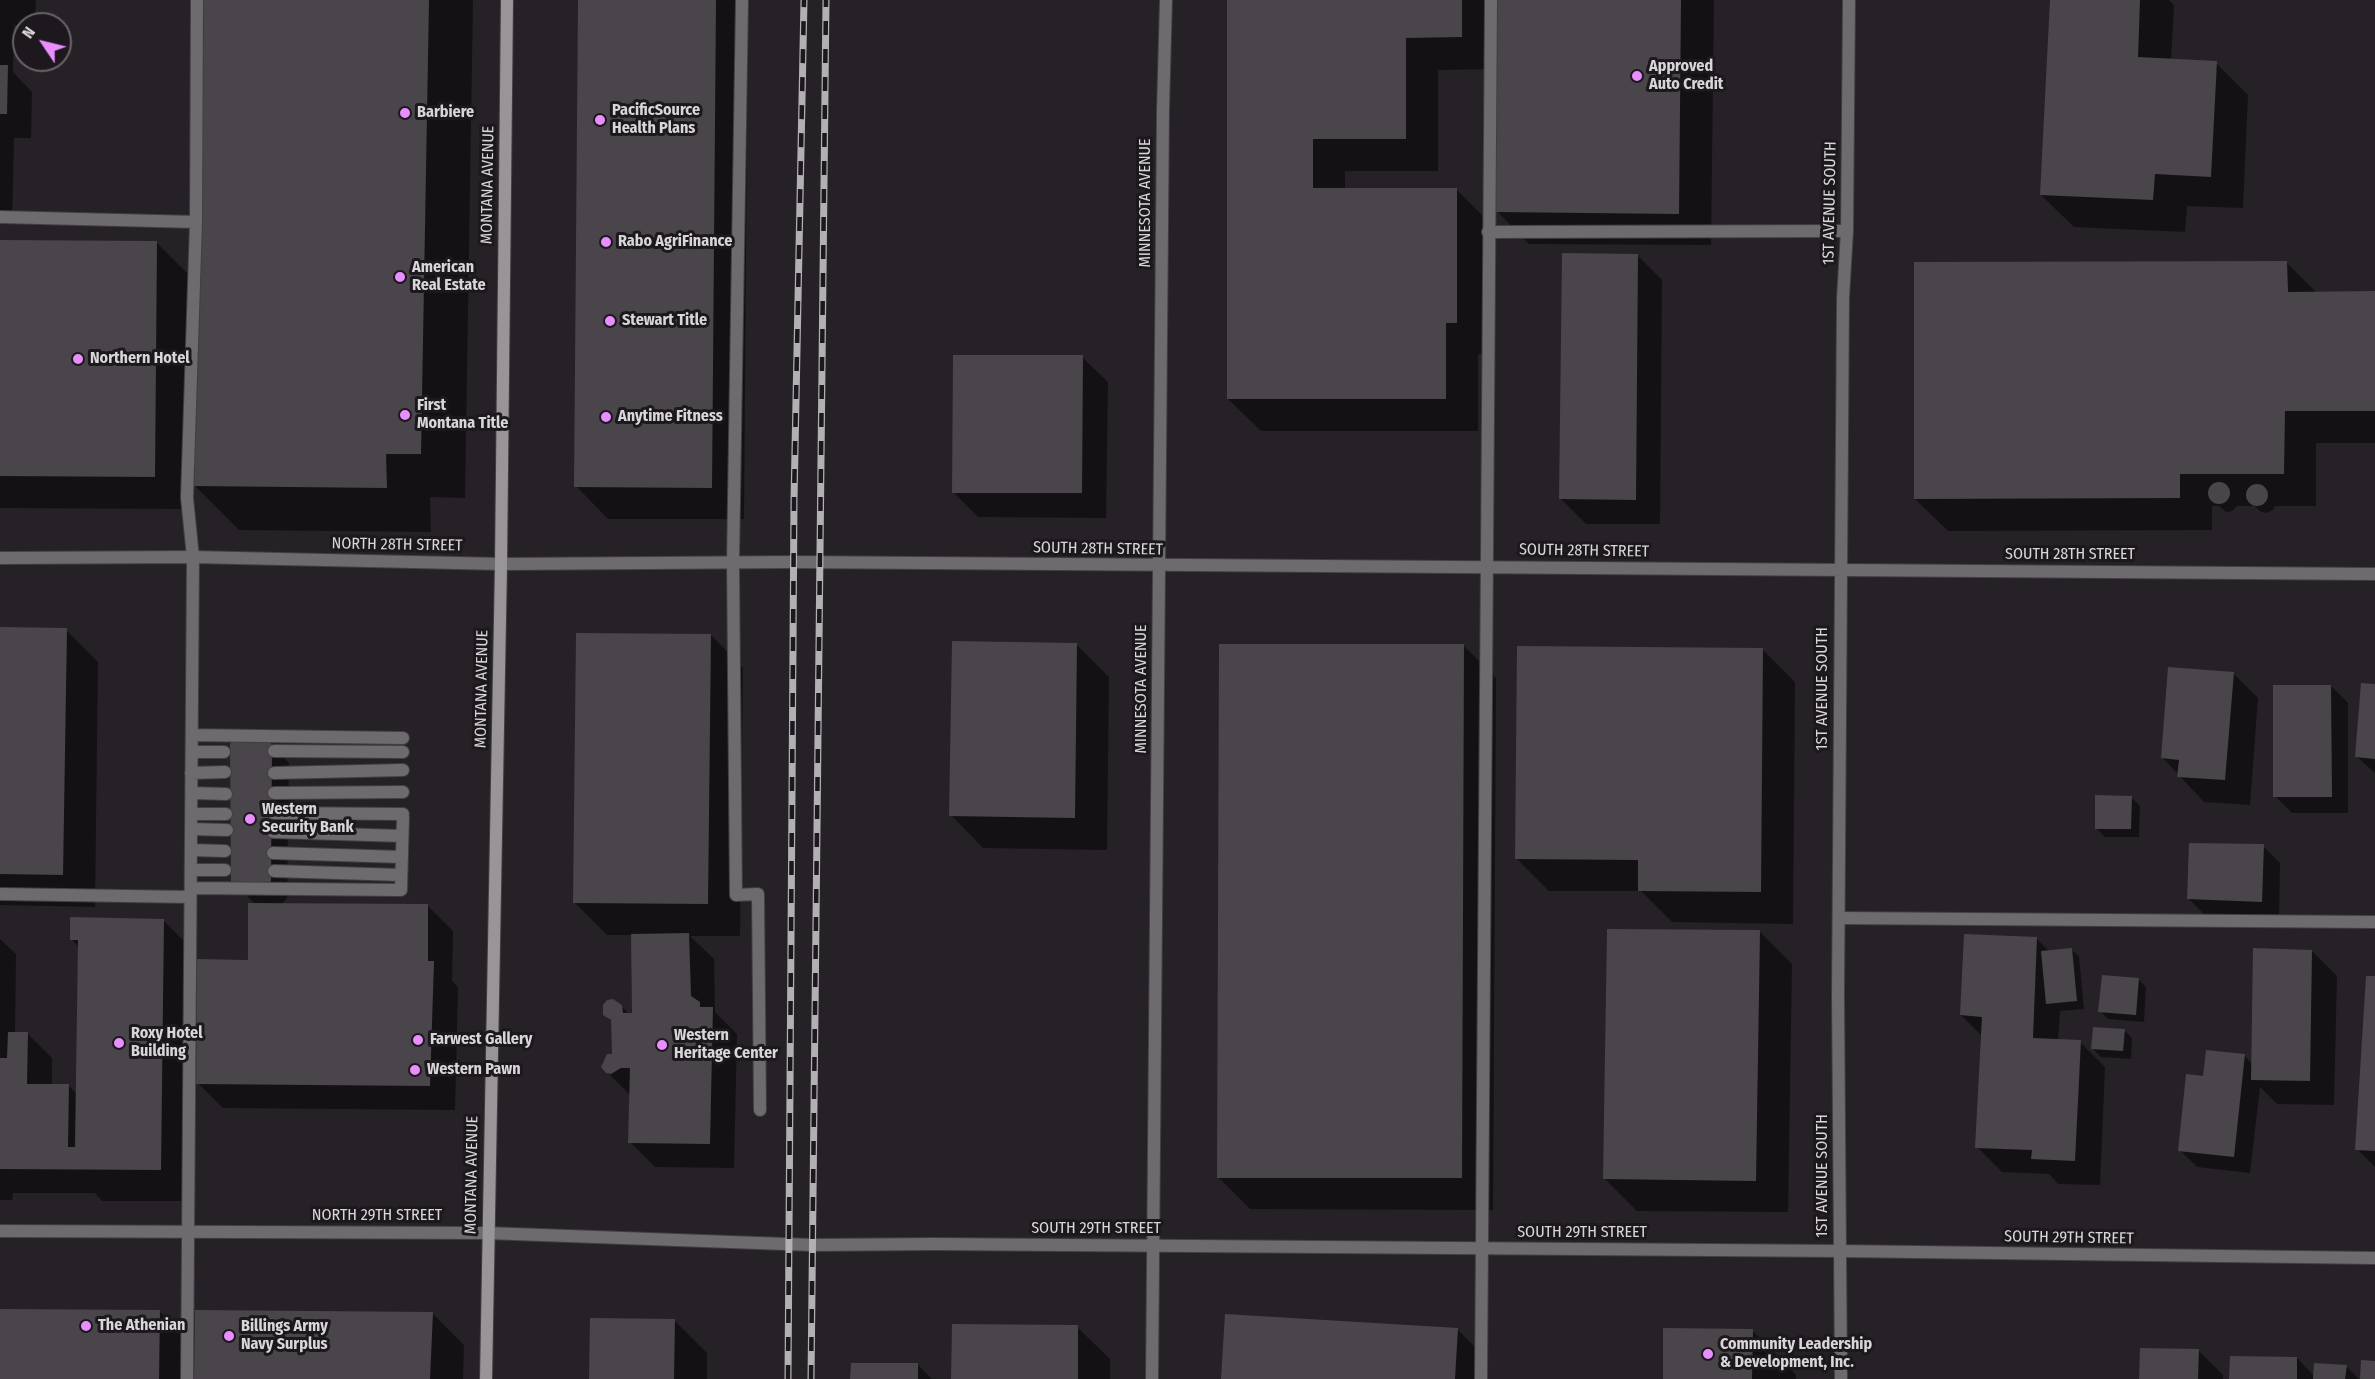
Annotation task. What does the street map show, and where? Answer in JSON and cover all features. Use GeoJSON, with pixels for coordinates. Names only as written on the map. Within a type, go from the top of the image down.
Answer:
{"type":"FeatureCollection","features":[{"type":"Feature","properties":{"kind":"main road","name":"MONTANA AVENUE"},"geometry":{"type":"LineString","coordinates":[[486,1379],[501,564],[507,0]]}},
{"type":"Feature","properties":{"kind":"street"},"geometry":{"type":"LineString","coordinates":[[187,1379],[193,557],[187,498],[196,222],[197,0]]}},
{"type":"Feature","properties":{"kind":"street"},"geometry":{"type":"LineString","coordinates":[[742,0],[734,562],[736,895],[758,894],[760,1110]]}},
{"type":"Feature","properties":{"kind":"street","name":"MINNESOTA AVENUE"},"geometry":{"type":"LineString","coordinates":[[1152,1379],[1166,0]]}},
{"type":"Feature","properties":{"kind":"street"},"geometry":{"type":"LineString","coordinates":[[1481,1379],[1491,0]]}},
{"type":"Feature","properties":{"kind":"street","name":"1ST AVENUE SOUTH"},"geometry":{"type":"LineString","coordinates":[[1841,1379],[1839,918],[1841,570],[1843,298],[1847,231],[1849,0]]}},
{"type":"Feature","properties":{"kind":"street"},"geometry":{"type":"LineString","coordinates":[[0,217],[196,222]]}},
{"type":"Feature","properties":{"kind":"street"},"geometry":{"type":"LineString","coordinates":[[1488,232],[1847,231]]}},
{"type":"Feature","properties":{"kind":"street","name":"NORTH 28TH STREET"},"geometry":{"type":"LineString","coordinates":[[0,558],[193,557],[501,564],[794,562]]}},
{"type":"Feature","properties":{"kind":"street","name":"SOUTH 28TH STREET"},"geometry":{"type":"LineString","coordinates":[[794,562],[2375,574]]}},
{"type":"Feature","properties":{"kind":"street"},"geometry":{"type":"LineString","coordinates":[[192,735],[403,738]]}},
{"type":"Feature","properties":{"kind":"street"},"geometry":{"type":"LineString","coordinates":[[273,751],[403,752]]}},
{"type":"Feature","properties":{"kind":"street"},"geometry":{"type":"LineString","coordinates":[[192,752],[224,752]]}},
{"type":"Feature","properties":{"kind":"street"},"geometry":{"type":"LineString","coordinates":[[274,773],[403,770]]}},
{"type":"Feature","properties":{"kind":"street"},"geometry":{"type":"LineString","coordinates":[[191,773],[225,772]]}},
{"type":"Feature","properties":{"kind":"street"},"geometry":{"type":"LineString","coordinates":[[274,793],[403,792]]}},
{"type":"Feature","properties":{"kind":"street"},"geometry":{"type":"LineString","coordinates":[[192,793],[226,794]]}},
{"type":"Feature","properties":{"kind":"street"},"geometry":{"type":"LineString","coordinates":[[0,894],[401,890],[403,815],[274,813]]}},
{"type":"Feature","properties":{"kind":"street"},"geometry":{"type":"LineString","coordinates":[[191,814],[226,814]]}},
{"type":"Feature","properties":{"kind":"street"},"geometry":{"type":"LineString","coordinates":[[191,829],[227,830]]}},
{"type":"Feature","properties":{"kind":"street"},"geometry":{"type":"LineString","coordinates":[[273,832],[402,836]]}},
{"type":"Feature","properties":{"kind":"street"},"geometry":{"type":"LineString","coordinates":[[191,850],[225,851]]}},
{"type":"Feature","properties":{"kind":"street"},"geometry":{"type":"LineString","coordinates":[[273,853],[402,857]]}},
{"type":"Feature","properties":{"kind":"street"},"geometry":{"type":"LineString","coordinates":[[191,870],[225,870]]}},
{"type":"Feature","properties":{"kind":"street"},"geometry":{"type":"LineString","coordinates":[[274,872],[401,875]]}},
{"type":"Feature","properties":{"kind":"street"},"geometry":{"type":"LineString","coordinates":[[1839,918],[2375,922]]}},
{"type":"Feature","properties":{"kind":"street","name":"NORTH 29TH STREET"},"geometry":{"type":"LineString","coordinates":[[0,1231],[487,1233],[790,1244]]}},
{"type":"Feature","properties":{"kind":"street","name":"SOUTH 29TH STREET"},"geometry":{"type":"LineString","coordinates":[[790,1244],[1840,1251],[2375,1258]]}},
{"type":"Feature","properties":{"kind":"building"},"geometry":{"type":"Polygon","coordinates":[[[204,0],[429,0],[421,454],[386,454],[387,488],[194,486],[204,0]]]}},
{"type":"Feature","properties":{"kind":"building"},"geometry":{"type":"Polygon","coordinates":[[[578,0],[716,0],[712,488],[574,487],[578,0]]]}},
{"type":"Feature","properties":{"kind":"building"},"geometry":{"type":"Polygon","coordinates":[[[1227,0],[1462,0],[1462,37],[1406,38],[1406,139],[1313,139],[1313,188],[1457,188],[1457,323],[1446,323],[1446,399],[1227,399],[1227,0]]]}},
{"type":"Feature","properties":{"kind":"building"},"geometry":{"type":"Polygon","coordinates":[[[1497,0],[1681,0],[1679,214],[1495,212],[1497,0]]]}},
{"type":"Feature","properties":{"kind":"building"},"geometry":{"type":"Polygon","coordinates":[[[2050,0],[2140,0],[2138,57],[2217,61],[2211,177],[2155,174],[2153,200],[2040,195],[2050,0]]]}},
{"type":"Feature","properties":{"kind":"building"},"geometry":{"type":"Polygon","coordinates":[[[0,65],[8,65],[7,114],[0,114],[0,65]]]}},
{"type":"Feature","properties":{"kind":"building","name":"Northern Hotel"},"geometry":{"type":"Polygon","coordinates":[[[0,240],[157,241],[155,477],[0,476],[0,240]]]}},
{"type":"Feature","properties":{"kind":"building"},"geometry":{"type":"Polygon","coordinates":[[[1562,253],[1638,254],[1636,500],[1559,499],[1562,253]]]}},
{"type":"Feature","properties":{"kind":"building"},"geometry":{"type":"Polygon","coordinates":[[[2287,261],[2288,292],[2375,291],[2375,411],[2285,411],[2284,474],[2180,474],[2180,498],[1914,499],[1914,262],[2287,261]]]}},
{"type":"Feature","properties":{"kind":"building"},"geometry":{"type":"Polygon","coordinates":[[[953,355],[1083,355],[1082,493],[952,493],[953,355]]]}},
{"type":"Feature","properties":{"kind":"building"},"geometry":{"type":"Polygon","coordinates":[[[2219,482],[2227,485],[2230,493],[2227,501],[2219,504],[2211,501],[2208,493],[2211,485],[2219,482]]]}},
{"type":"Feature","properties":{"kind":"building"},"geometry":{"type":"Polygon","coordinates":[[[2257,484],[2265,487],[2268,495],[2265,503],[2257,506],[2249,503],[2246,495],[2249,487],[2257,484]]]}},
{"type":"Feature","properties":{"kind":"building"},"geometry":{"type":"Polygon","coordinates":[[[0,627],[67,628],[63,875],[0,874],[0,627]]]}},
{"type":"Feature","properties":{"kind":"building"},"geometry":{"type":"Polygon","coordinates":[[[576,633],[711,634],[708,904],[573,903],[576,633]]]}},
{"type":"Feature","properties":{"kind":"building"},"geometry":{"type":"Polygon","coordinates":[[[952,641],[1077,643],[1075,818],[949,816],[952,641]]]}},
{"type":"Feature","properties":{"kind":"building"},"geometry":{"type":"Polygon","coordinates":[[[1219,644],[1464,644],[1462,1178],[1217,1178],[1219,644]]]}},
{"type":"Feature","properties":{"kind":"building"},"geometry":{"type":"Polygon","coordinates":[[[1517,646],[1763,648],[1761,892],[1638,891],[1638,860],[1515,859],[1517,646]]]}},
{"type":"Feature","properties":{"kind":"building"},"geometry":{"type":"Polygon","coordinates":[[[2168,667],[2234,672],[2225,780],[2177,777],[2179,760],[2161,758],[2168,667]]]}},
{"type":"Feature","properties":{"kind":"building"},"geometry":{"type":"Polygon","coordinates":[[[2361,683],[2375,684],[2375,759],[2355,757],[2361,683]]]}},
{"type":"Feature","properties":{"kind":"building"},"geometry":{"type":"Polygon","coordinates":[[[2273,685],[2331,685],[2332,797],[2273,797],[2273,685]]]}},
{"type":"Feature","properties":{"kind":"building"},"geometry":{"type":"Polygon","coordinates":[[[236,737],[267,738],[272,745],[271,881],[266,887],[237,888],[231,882],[230,744],[236,737]]]}},
{"type":"Feature","properties":{"kind":"building"},"geometry":{"type":"Polygon","coordinates":[[[2095,795],[2132,796],[2131,829],[2095,829],[2095,795]]]}},
{"type":"Feature","properties":{"kind":"building"},"geometry":{"type":"Polygon","coordinates":[[[2189,843],[2264,844],[2262,902],[2187,899],[2189,843]]]}},
{"type":"Feature","properties":{"kind":"building"},"geometry":{"type":"Polygon","coordinates":[[[248,903],[428,904],[428,961],[434,961],[430,1086],[196,1084],[197,959],[248,960],[248,903]]]}},
{"type":"Feature","properties":{"kind":"building","name":"Roxy Hotel Building"},"geometry":{"type":"Polygon","coordinates":[[[70,917],[164,919],[161,1170],[0,1169],[0,1058],[7,1058],[8,1032],[28,1032],[27,1084],[69,1084],[68,1147],[75,1147],[78,940],[70,940],[70,917]]]}},
{"type":"Feature","properties":{"kind":"building"},"geometry":{"type":"Polygon","coordinates":[[[1607,929],[1760,930],[1756,1181],[1603,1179],[1607,929]]]}},
{"type":"Feature","properties":{"kind":"building","name":"Western Heritage Center"},"geometry":{"type":"Polygon","coordinates":[[[689,933],[691,996],[700,1002],[700,1007],[713,1007],[710,1144],[628,1143],[630,1068],[621,1068],[611,1074],[606,1073],[601,1067],[607,1054],[612,1054],[611,1020],[603,1015],[603,1005],[607,1000],[613,999],[622,1005],[623,1013],[632,1013],[631,934],[689,933]]]}},
{"type":"Feature","properties":{"kind":"building"},"geometry":{"type":"Polygon","coordinates":[[[1964,934],[2037,937],[2033,1038],[2081,1040],[2075,1161],[2031,1159],[2032,1150],[1975,1148],[1982,1017],[1960,1015],[1964,934]]]}},
{"type":"Feature","properties":{"kind":"building"},"geometry":{"type":"Polygon","coordinates":[[[2072,948],[2077,1001],[2046,1004],[2041,951],[2072,948]]]}},
{"type":"Feature","properties":{"kind":"building"},"geometry":{"type":"Polygon","coordinates":[[[2253,948],[2312,950],[2310,1081],[2251,1080],[2253,948]]]}},
{"type":"Feature","properties":{"kind":"building"},"geometry":{"type":"Polygon","coordinates":[[[2102,975],[2139,978],[2136,1015],[2098,1012],[2102,975]]]}},
{"type":"Feature","properties":{"kind":"building"},"geometry":{"type":"Polygon","coordinates":[[[2366,976],[2375,976],[2375,1151],[2355,1150],[2366,976]]]}},
{"type":"Feature","properties":{"kind":"building"},"geometry":{"type":"Polygon","coordinates":[[[2093,1027],[2125,1029],[2123,1051],[2091,1049],[2093,1027]]]}},
{"type":"Feature","properties":{"kind":"building"},"geometry":{"type":"Polygon","coordinates":[[[2206,1050],[2245,1054],[2234,1157],[2178,1151],[2186,1074],[2203,1076],[2206,1050]]]}},
{"type":"Feature","properties":{"kind":"building"},"geometry":{"type":"Polygon","coordinates":[[[0,1309],[160,1310],[159,1379],[0,1379],[0,1309]]]}},
{"type":"Feature","properties":{"kind":"building"},"geometry":{"type":"Polygon","coordinates":[[[195,1310],[433,1312],[430,1379],[194,1379],[195,1310]]]}},
{"type":"Feature","properties":{"kind":"building"},"geometry":{"type":"Polygon","coordinates":[[[1225,1314],[1458,1328],[1455,1379],[1221,1379],[1225,1314]]]}},
{"type":"Feature","properties":{"kind":"building"},"geometry":{"type":"Polygon","coordinates":[[[590,1318],[675,1319],[674,1379],[589,1379],[590,1318]]]}},
{"type":"Feature","properties":{"kind":"building"},"geometry":{"type":"Polygon","coordinates":[[[952,1324],[1078,1325],[1078,1379],[951,1379],[952,1324]]]}},
{"type":"Feature","properties":{"kind":"building","name":"Community Leadership & Development, Inc."},"geometry":{"type":"Polygon","coordinates":[[[1663,1328],[1753,1329],[1752,1379],[1663,1379],[1663,1328]]]}},
{"type":"Feature","properties":{"kind":"building"},"geometry":{"type":"Polygon","coordinates":[[[2140,1348],[2199,1349],[2198,1379],[2139,1379],[2140,1348]]]}},
{"type":"Feature","properties":{"kind":"building"},"geometry":{"type":"Polygon","coordinates":[[[2230,1356],[2297,1357],[2297,1379],[2229,1379],[2230,1356]]]}},
{"type":"Feature","properties":{"kind":"building"},"geometry":{"type":"Polygon","coordinates":[[[2361,1360],[2375,1361],[2375,1379],[2360,1379],[2361,1360]]]}},
{"type":"Feature","properties":{"kind":"building"},"geometry":{"type":"Polygon","coordinates":[[[851,1363],[918,1363],[918,1379],[850,1379],[851,1363]]]}},
{"type":"Feature","properties":{"kind":"building"},"geometry":{"type":"Polygon","coordinates":[[[2314,1363],[2347,1365],[2345,1379],[2313,1379],[2314,1363]]]}},
{"type":"Feature","properties":{"kind":"railway"},"geometry":{"type":"LineString","coordinates":[[788,1379],[794,500],[804,0]]}},
{"type":"Feature","properties":{"kind":"railway"},"geometry":{"type":"LineString","coordinates":[[811,1379],[826,0]]}},
{"type":"Feature","properties":{"kind":"place","name":"Approved Auto Credit"},"geometry":{"type":"Point","coordinates":[1637,76]}},
{"type":"Feature","properties":{"kind":"place","name":"Barbiere"},"geometry":{"type":"Point","coordinates":[405,113]}},
{"type":"Feature","properties":{"kind":"place","name":"PacificSource Health Plans"},"geometry":{"type":"Point","coordinates":[600,120]}},
{"type":"Feature","properties":{"kind":"place","name":"Rabo AgriFinance"},"geometry":{"type":"Point","coordinates":[606,242]}},
{"type":"Feature","properties":{"kind":"place","name":"American Real Estate"},"geometry":{"type":"Point","coordinates":[400,277]}},
{"type":"Feature","properties":{"kind":"place","name":"Stewart Title"},"geometry":{"type":"Point","coordinates":[610,321]}},
{"type":"Feature","properties":{"kind":"place","name":"Northern Hotel"},"geometry":{"type":"Point","coordinates":[78,359]}},
{"type":"Feature","properties":{"kind":"place","name":"First Montana Title"},"geometry":{"type":"Point","coordinates":[405,415]}},
{"type":"Feature","properties":{"kind":"place","name":"Anytime Fitness"},"geometry":{"type":"Point","coordinates":[606,417]}},
{"type":"Feature","properties":{"kind":"place","name":"Western Security Bank"},"geometry":{"type":"Point","coordinates":[250,819]}},
{"type":"Feature","properties":{"kind":"place","name":"Farwest Gallery"},"geometry":{"type":"Point","coordinates":[418,1040]}},
{"type":"Feature","properties":{"kind":"place","name":"Roxy Hotel Building"},"geometry":{"type":"Point","coordinates":[119,1043]}},
{"type":"Feature","properties":{"kind":"place","name":"Western Heritage Center"},"geometry":{"type":"Point","coordinates":[662,1045]}},
{"type":"Feature","properties":{"kind":"place","name":"Western Pawn"},"geometry":{"type":"Point","coordinates":[415,1070]}},
{"type":"Feature","properties":{"kind":"place","name":"The Athenian"},"geometry":{"type":"Point","coordinates":[86,1326]}},
{"type":"Feature","properties":{"kind":"place","name":"Billings Army Navy Surplus"},"geometry":{"type":"Point","coordinates":[229,1336]}},
{"type":"Feature","properties":{"kind":"place","name":"Community Leadership & Development, Inc."},"geometry":{"type":"Point","coordinates":[1708,1354]}}]}
